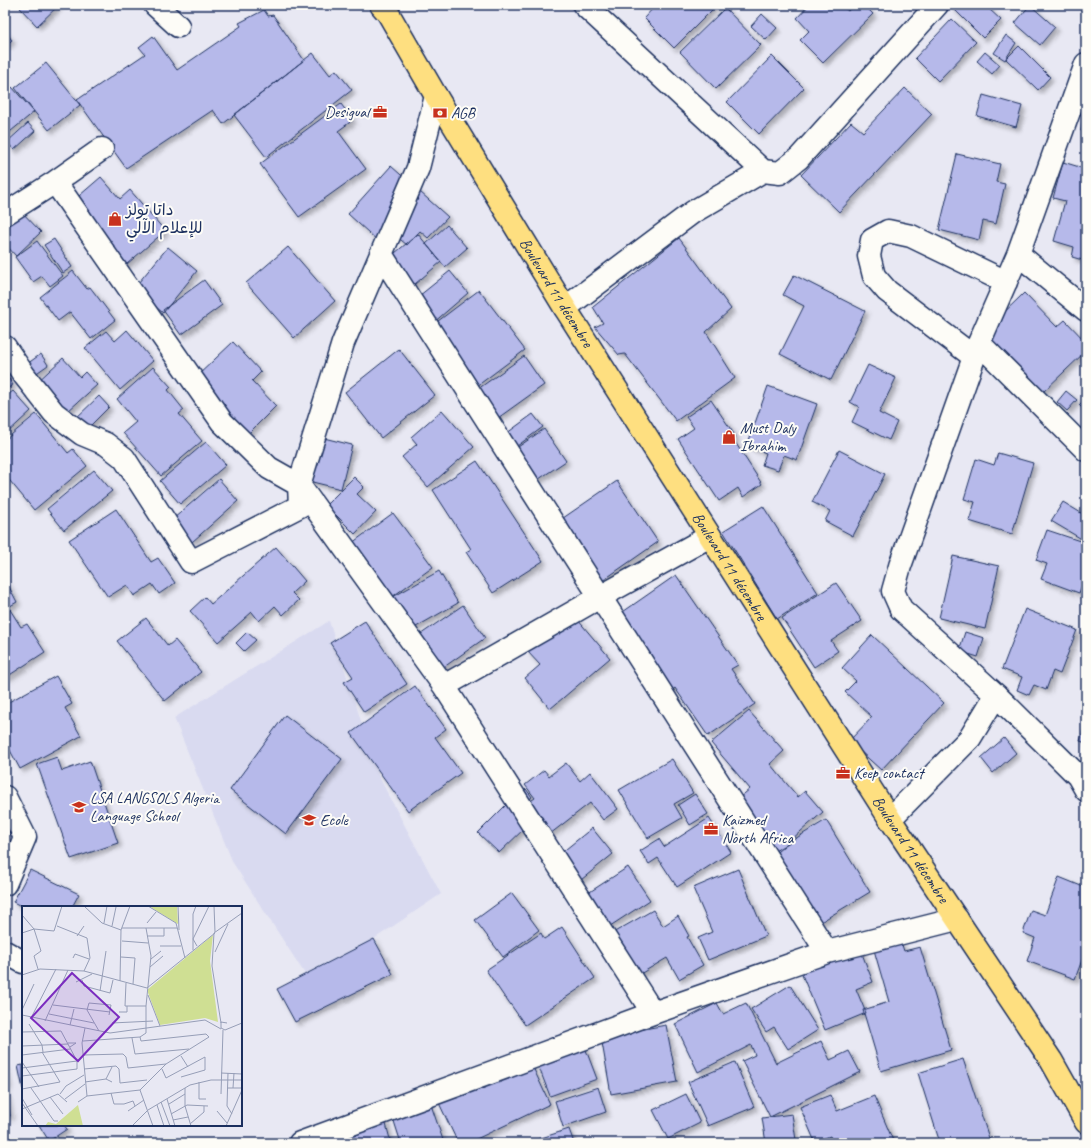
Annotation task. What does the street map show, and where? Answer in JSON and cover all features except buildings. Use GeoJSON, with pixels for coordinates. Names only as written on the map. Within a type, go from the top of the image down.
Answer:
{"type":"FeatureCollection","features":[{"type":"Feature","properties":{"kind":"main road","name":"Boulevard 11 décembre"},"geometry":{"type":"LineString","coordinates":[[381,5],[388,14],[565,308],[890,819],[1051,1060],[1086,1122]]}},
{"type":"Feature","properties":{"kind":"street"},"geometry":{"type":"LineString","coordinates":[[155,5],[178,26]]}},
{"type":"Feature","properties":{"kind":"street"},"geometry":{"type":"LineString","coordinates":[[584,5],[763,170],[780,173],[799,158],[937,5]]}},
{"type":"Feature","properties":{"kind":"street"},"geometry":{"type":"LineString","coordinates":[[1086,64],[1018,254],[976,350],[900,566],[893,591],[901,609],[996,695],[1078,776],[1086,790]]}},
{"type":"Feature","properties":{"kind":"street"},"geometry":{"type":"LineString","coordinates":[[5,347],[24,375],[54,413],[82,434],[106,444],[124,458],[191,562],[300,506],[299,485],[343,343],[418,168],[436,96]]}},
{"type":"Feature","properties":{"kind":"street"},"geometry":{"type":"LineString","coordinates":[[5,214],[55,182],[102,148]]}},
{"type":"Feature","properties":{"kind":"street"},"geometry":{"type":"LineString","coordinates":[[565,308],[693,212],[763,170]]}},
{"type":"Feature","properties":{"kind":"street"},"geometry":{"type":"LineString","coordinates":[[55,182],[222,422],[269,468],[299,485],[444,686],[653,1013]]}},
{"type":"Feature","properties":{"kind":"street"},"geometry":{"type":"LineString","coordinates":[[1006,282],[911,236],[888,231],[872,240],[868,256],[874,276],[887,291],[976,350],[1086,450]]}},
{"type":"Feature","properties":{"kind":"street"},"geometry":{"type":"LineString","coordinates":[[381,254],[827,952]]}},
{"type":"Feature","properties":{"kind":"street"},"geometry":{"type":"LineString","coordinates":[[1018,254],[1086,310]]}},
{"type":"Feature","properties":{"kind":"street"},"geometry":{"type":"LineString","coordinates":[[444,686],[710,536]]}},
{"type":"Feature","properties":{"kind":"street"},"geometry":{"type":"LineString","coordinates":[[890,819],[970,738],[996,695]]}},
{"type":"Feature","properties":{"kind":"street"},"geometry":{"type":"LineString","coordinates":[[5,797],[25,837],[5,884]]}},
{"type":"Feature","properties":{"kind":"street"},"geometry":{"type":"LineString","coordinates":[[300,1143],[653,1013],[827,952],[957,919]]}},
{"type":"Feature","properties":{"kind":"street"},"geometry":{"type":"LineString","coordinates":[[5,952],[22,961]]}},
{"type":"Feature","properties":{"kind":"shaded area","name":"Ecole"},"geometry":{"type":"Polygon","coordinates":[[[329,621],[379,777],[441,894],[374,939],[393,974],[295,1022],[277,989],[305,974],[233,863],[174,718],[329,621]]]}},
{"type":"Feature","properties":{"kind":"place","name":"Desigual"},"geometry":{"type":"Point","coordinates":[380,112]}},
{"type":"Feature","properties":{"kind":"place","name":"AGB"},"geometry":{"type":"Point","coordinates":[440,113]}},
{"type":"Feature","properties":{"kind":"place","name":"داتا تولز للإعلام الآلي"},"geometry":{"type":"Point","coordinates":[115,219]}},
{"type":"Feature","properties":{"kind":"place","name":"Must Daly Ibrahim"},"geometry":{"type":"Point","coordinates":[729,437]}},
{"type":"Feature","properties":{"kind":"place","name":"Keep contact"},"geometry":{"type":"Point","coordinates":[843,773]}},
{"type":"Feature","properties":{"kind":"place","name":"LSA LANGSOLS Algeria Language School"},"geometry":{"type":"Point","coordinates":[79,807]}},
{"type":"Feature","properties":{"kind":"place","name":"Ecole"},"geometry":{"type":"Point","coordinates":[309,820]}},
{"type":"Feature","properties":{"kind":"place","name":"Kaizmed North Africa"},"geometry":{"type":"Point","coordinates":[711,829]}}]}
